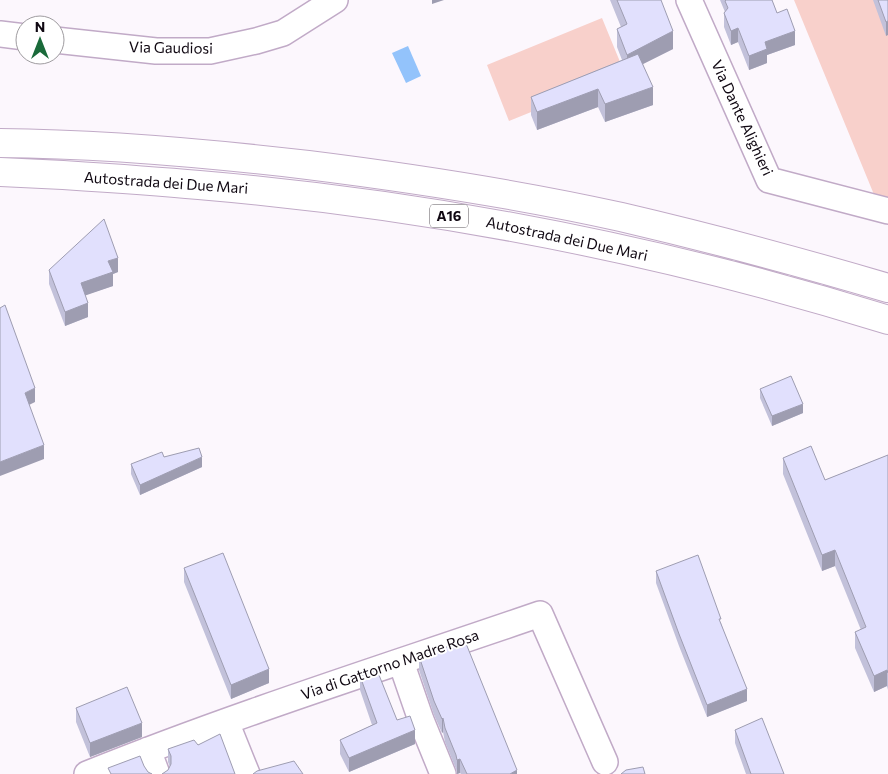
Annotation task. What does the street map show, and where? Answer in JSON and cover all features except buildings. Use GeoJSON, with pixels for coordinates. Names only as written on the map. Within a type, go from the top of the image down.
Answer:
{"type":"FeatureCollection","features":[{"type":"Feature","properties":{"kind":"highway","name":"Autostrada dei Due Mari"},"geometry":{"type":"LineString","coordinates":[[0,143],[133,148],[256,159],[378,174],[500,194],[619,217],[730,244],[888,288]]}},
{"type":"Feature","properties":{"kind":"highway","name":"Autostrada dei Due Mari"},"geometry":{"type":"LineString","coordinates":[[0,172],[131,179],[253,189],[373,204],[493,223],[613,246],[722,273],[888,320]]}},
{"type":"Feature","properties":{"kind":"street","name":"Via Gaudiosi"},"geometry":{"type":"LineString","coordinates":[[65,41],[156,51],[210,51],[283,33],[335,0]]}},
{"type":"Feature","properties":{"kind":"street","name":"Via Dante Alighieri"},"geometry":{"type":"LineString","coordinates":[[689,0],[768,180],[888,211]]}},
{"type":"Feature","properties":{"kind":"street"},"geometry":{"type":"LineString","coordinates":[[0,34],[15,36]]}},
{"type":"Feature","properties":{"kind":"street","name":"Via di Gattorno Madre Rosa"},"geometry":{"type":"LineString","coordinates":[[88,774],[226,722],[540,614],[606,762]]}},
{"type":"Feature","properties":{"kind":"street"},"geometry":{"type":"LineString","coordinates":[[401,662],[421,720],[443,774]]}},
{"type":"Feature","properties":{"kind":"street"},"geometry":{"type":"LineString","coordinates":[[226,722],[247,774]]}},
{"type":"Feature","properties":{"kind":"street"},"geometry":{"type":"LineString","coordinates":[[148,750],[158,774]]}},
{"type":"Feature","properties":{"kind":"shaded area"},"geometry":{"type":"Polygon","coordinates":[[[794,0],[888,0],[888,200],[875,197],[794,0]]]}},
{"type":"Feature","properties":{"kind":"shaded area"},"geometry":{"type":"Polygon","coordinates":[[[602,18],[625,74],[509,121],[487,65],[602,18]]]}},
{"type":"Feature","properties":{"kind":"water"},"geometry":{"type":"Polygon","coordinates":[[[408,46],[421,76],[406,83],[392,53],[408,46]]]}}]}
